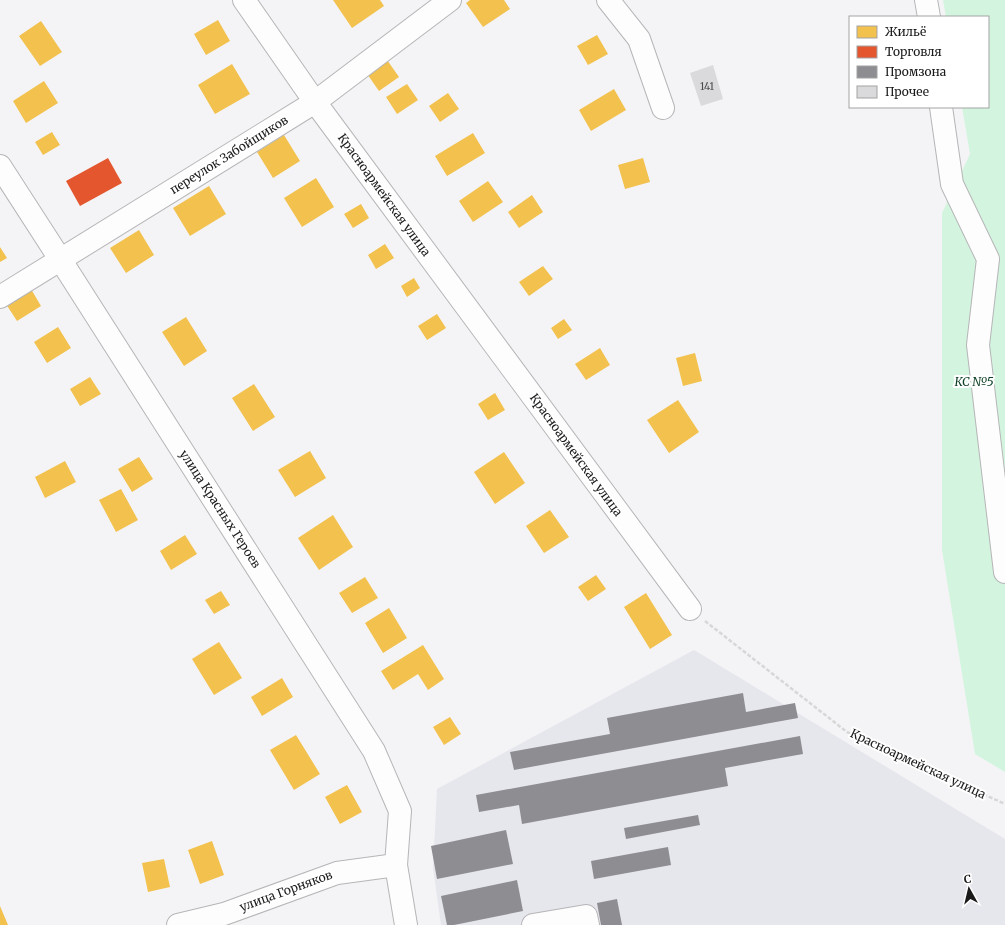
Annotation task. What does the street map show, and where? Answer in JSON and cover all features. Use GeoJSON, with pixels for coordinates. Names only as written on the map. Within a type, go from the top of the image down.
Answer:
{"type":"FeatureCollection","features":[{"type":"Feature","properties":{"kind":"street","name":"Красноармейская улица"},"geometry":{"type":"LineString","coordinates":[[244,0],[315,102],[690,609]]}},
{"type":"Feature","properties":{"kind":"street","name":"переулок Забойщиков"},"geometry":{"type":"LineString","coordinates":[[0,297],[315,102],[450,0]]}},
{"type":"Feature","properties":{"kind":"street"},"geometry":{"type":"LineString","coordinates":[[608,0],[639,39],[663,108]]}},
{"type":"Feature","properties":{"kind":"street"},"geometry":{"type":"LineString","coordinates":[[926,0],[929,16]]}},
{"type":"Feature","properties":{"kind":"street"},"geometry":{"type":"LineString","coordinates":[[941,108],[952,184],[988,259],[978,345],[1005,572]]}},
{"type":"Feature","properties":{"kind":"street","name":"улица Красных Героев"},"geometry":{"type":"LineString","coordinates":[[0,166],[374,751],[400,811],[396,865],[406,925]]}},
{"type":"Feature","properties":{"kind":"street","name":"улица Горняков"},"geometry":{"type":"LineString","coordinates":[[178,925],[224,914],[337,873],[396,865]]}},
{"type":"Feature","properties":{"kind":"street"},"geometry":{"type":"LineString","coordinates":[[540,924],[586,916],[588,925]]}},
{"type":"Feature","properties":{"kind":"path","name":"Красноармейская улица"},"geometry":{"type":"LineString","coordinates":[[690,609],[847,732],[1005,804]]}},
{"type":"Feature","properties":{"kind":"shaded area"},"geometry":{"type":"Polygon","coordinates":[[[694,650],[1005,839],[1005,925],[441,925],[433,868],[437,789],[694,650]]]}},
{"type":"Feature","properties":{"kind":"green space","name":"КС №5"},"geometry":{"type":"Polygon","coordinates":[[[943,0],[1005,0],[1005,772],[975,754],[942,550],[942,213],[970,154],[962,108],[989,108],[989,16],[946,16],[943,0]]]}},
{"type":"Feature","properties":{"kind":"building: Жильё"},"geometry":{"type":"Polygon","coordinates":[[[333,0],[380,0],[384,6],[352,28],[333,0]]]}},
{"type":"Feature","properties":{"kind":"building: Жильё"},"geometry":{"type":"Polygon","coordinates":[[[470,0],[504,0],[510,9],[483,27],[466,3],[470,0]]]}},
{"type":"Feature","properties":{"kind":"building: Жильё"},"geometry":{"type":"Polygon","coordinates":[[[218,20],[230,41],[206,55],[194,34],[218,20]]]}},
{"type":"Feature","properties":{"kind":"building: Жильё"},"geometry":{"type":"Polygon","coordinates":[[[41,21],[62,52],[40,66],[19,36],[41,21]]]}},
{"type":"Feature","properties":{"kind":"building: Жильё"},"geometry":{"type":"Polygon","coordinates":[[[597,35],[608,54],[588,65],[577,46],[597,35]]]}},
{"type":"Feature","properties":{"kind":"building: Жильё"},"geometry":{"type":"Polygon","coordinates":[[[385,57],[399,77],[379,91],[365,71],[385,57]]]}},
{"type":"Feature","properties":{"kind":"building: Жильё"},"geometry":{"type":"Polygon","coordinates":[[[232,64],[250,94],[215,114],[198,85],[232,64]]]}},
{"type":"Feature","properties":{"kind":"building: Жильё"},"geometry":{"type":"Polygon","coordinates":[[[44,81],[58,103],[26,123],[13,101],[44,81]]]}},
{"type":"Feature","properties":{"kind":"building: Жильё"},"geometry":{"type":"Polygon","coordinates":[[[407,84],[418,100],[397,114],[386,97],[407,84]]]}},
{"type":"Feature","properties":{"kind":"building: Жильё"},"geometry":{"type":"Polygon","coordinates":[[[614,89],[626,110],[591,131],[579,110],[614,89]]]}},
{"type":"Feature","properties":{"kind":"building: Жильё"},"geometry":{"type":"Polygon","coordinates":[[[448,93],[459,109],[440,122],[429,106],[448,93]]]}},
{"type":"Feature","properties":{"kind":"building: Жильё"},"geometry":{"type":"Polygon","coordinates":[[[52,132],[60,145],[43,155],[35,142],[52,132]]]}},
{"type":"Feature","properties":{"kind":"building: Жильё"},"geometry":{"type":"Polygon","coordinates":[[[473,133],[485,153],[447,176],[435,156],[473,133]]]}},
{"type":"Feature","properties":{"kind":"building: Жильё"},"geometry":{"type":"Polygon","coordinates":[[[284,135],[300,161],[273,178],[257,152],[284,135]]]}},
{"type":"Feature","properties":{"kind":"building: Жильё"},"geometry":{"type":"Polygon","coordinates":[[[643,158],[650,182],[625,189],[618,165],[643,158]]]}},
{"type":"Feature","properties":{"kind":"building: Жильё"},"geometry":{"type":"Polygon","coordinates":[[[316,178],[334,207],[302,227],[284,198],[316,178]]]}},
{"type":"Feature","properties":{"kind":"building: Жильё"},"geometry":{"type":"Polygon","coordinates":[[[488,181],[503,202],[473,222],[459,201],[488,181]]]}},
{"type":"Feature","properties":{"kind":"building: Жильё"},"geometry":{"type":"Polygon","coordinates":[[[209,186],[226,214],[190,236],[173,208],[209,186]]]}},
{"type":"Feature","properties":{"kind":"building: Жильё"},"geometry":{"type":"Polygon","coordinates":[[[532,195],[543,212],[519,228],[508,212],[532,195]]]}},
{"type":"Feature","properties":{"kind":"building: Жильё"},"geometry":{"type":"Polygon","coordinates":[[[361,204],[369,218],[353,228],[344,214],[361,204]]]}},
{"type":"Feature","properties":{"kind":"building: Жильё"},"geometry":{"type":"Polygon","coordinates":[[[139,230],[154,255],[126,273],[110,248],[139,230]]]}},
{"type":"Feature","properties":{"kind":"building: Жильё"},"geometry":{"type":"Polygon","coordinates":[[[385,244],[394,258],[376,269],[368,255],[385,244]]]}},
{"type":"Feature","properties":{"kind":"building: Жильё"},"geometry":{"type":"Polygon","coordinates":[[[0,247],[7,258],[0,262],[0,247]]]}},
{"type":"Feature","properties":{"kind":"building: Жильё"},"geometry":{"type":"Polygon","coordinates":[[[543,266],[553,279],[529,296],[519,282],[543,266]]]}},
{"type":"Feature","properties":{"kind":"building: Жильё"},"geometry":{"type":"Polygon","coordinates":[[[414,278],[420,288],[407,297],[401,286],[414,278]]]}},
{"type":"Feature","properties":{"kind":"building: Жильё"},"geometry":{"type":"Polygon","coordinates":[[[31,289],[41,306],[17,321],[6,304],[31,289]]]}},
{"type":"Feature","properties":{"kind":"building: Жильё"},"geometry":{"type":"Polygon","coordinates":[[[437,314],[446,328],[427,340],[418,326],[437,314]]]}},
{"type":"Feature","properties":{"kind":"building: Жильё"},"geometry":{"type":"Polygon","coordinates":[[[186,317],[207,351],[184,366],[162,332],[186,317]]]}},
{"type":"Feature","properties":{"kind":"building: Жильё"},"geometry":{"type":"Polygon","coordinates":[[[564,319],[572,330],[558,339],[551,328],[564,319]]]}},
{"type":"Feature","properties":{"kind":"building: Жильё"},"geometry":{"type":"Polygon","coordinates":[[[58,327],[71,348],[47,363],[34,342],[58,327]]]}},
{"type":"Feature","properties":{"kind":"building: Жильё"},"geometry":{"type":"Polygon","coordinates":[[[600,348],[610,365],[586,380],[575,364],[600,348]]]}},
{"type":"Feature","properties":{"kind":"building: Жильё"},"geometry":{"type":"Polygon","coordinates":[[[695,353],[702,381],[683,386],[676,358],[695,353]]]}},
{"type":"Feature","properties":{"kind":"building: Жильё"},"geometry":{"type":"Polygon","coordinates":[[[90,377],[101,394],[80,406],[70,389],[90,377]]]}},
{"type":"Feature","properties":{"kind":"building: Жильё"},"geometry":{"type":"Polygon","coordinates":[[[254,384],[275,417],[253,431],[232,398],[254,384]]]}},
{"type":"Feature","properties":{"kind":"building: Жильё"},"geometry":{"type":"Polygon","coordinates":[[[495,393],[505,410],[488,420],[478,404],[495,393]]]}},
{"type":"Feature","properties":{"kind":"building: Жильё"},"geometry":{"type":"Polygon","coordinates":[[[678,400],[699,432],[669,453],[647,420],[678,400]]]}},
{"type":"Feature","properties":{"kind":"building: Жильё"},"geometry":{"type":"Polygon","coordinates":[[[310,451],[326,478],[295,497],[278,470],[310,451]]]}},
{"type":"Feature","properties":{"kind":"building: Жильё"},"geometry":{"type":"Polygon","coordinates":[[[504,452],[525,483],[495,504],[474,472],[504,452]]]}},
{"type":"Feature","properties":{"kind":"building: Жильё"},"geometry":{"type":"Polygon","coordinates":[[[139,457],[153,479],[132,492],[118,469],[139,457]]]}},
{"type":"Feature","properties":{"kind":"building: Жильё"},"geometry":{"type":"Polygon","coordinates":[[[65,461],[76,482],[45,498],[35,477],[65,461]]]}},
{"type":"Feature","properties":{"kind":"building: Жильё"},"geometry":{"type":"Polygon","coordinates":[[[121,489],[138,520],[116,532],[99,500],[121,489]]]}},
{"type":"Feature","properties":{"kind":"building: Жильё"},"geometry":{"type":"Polygon","coordinates":[[[550,510],[569,537],[544,553],[526,526],[550,510]]]}},
{"type":"Feature","properties":{"kind":"building: Жильё"},"geometry":{"type":"Polygon","coordinates":[[[333,515],[353,547],[319,570],[298,538],[333,515]]]}},
{"type":"Feature","properties":{"kind":"building: Жильё"},"geometry":{"type":"Polygon","coordinates":[[[185,535],[197,554],[171,570],[160,551],[185,535]]]}},
{"type":"Feature","properties":{"kind":"building: Жильё"},"geometry":{"type":"Polygon","coordinates":[[[596,575],[606,589],[588,601],[578,587],[596,575]]]}},
{"type":"Feature","properties":{"kind":"building: Жильё"},"geometry":{"type":"Polygon","coordinates":[[[365,577],[378,598],[352,613],[339,593],[365,577]]]}},
{"type":"Feature","properties":{"kind":"building: Жильё"},"geometry":{"type":"Polygon","coordinates":[[[221,591],[230,605],[214,614],[205,600],[221,591]]]}},
{"type":"Feature","properties":{"kind":"building: Жильё"},"geometry":{"type":"Polygon","coordinates":[[[646,593],[672,635],[650,649],[624,607],[646,593]]]}},
{"type":"Feature","properties":{"kind":"building: Жильё"},"geometry":{"type":"Polygon","coordinates":[[[389,608],[407,638],[383,653],[365,623],[389,608]]]}},
{"type":"Feature","properties":{"kind":"building: Жильё"},"geometry":{"type":"Polygon","coordinates":[[[219,642],[242,678],[214,695],[192,659],[219,642]]]}},
{"type":"Feature","properties":{"kind":"building: Жильё"},"geometry":{"type":"Polygon","coordinates":[[[423,645],[444,679],[428,690],[418,674],[393,690],[381,671],[423,645]]]}},
{"type":"Feature","properties":{"kind":"building: Жильё"},"geometry":{"type":"Polygon","coordinates":[[[282,678],[293,697],[262,716],[251,697],[282,678]]]}},
{"type":"Feature","properties":{"kind":"building: Жильё"},"geometry":{"type":"Polygon","coordinates":[[[450,717],[461,734],[444,745],[433,727],[450,717]]]}},
{"type":"Feature","properties":{"kind":"building: Жильё"},"geometry":{"type":"Polygon","coordinates":[[[296,735],[320,774],[294,790],[270,750],[296,735]]]}},
{"type":"Feature","properties":{"kind":"building: Жильё"},"geometry":{"type":"Polygon","coordinates":[[[347,785],[362,812],[340,824],[325,797],[347,785]]]}},
{"type":"Feature","properties":{"kind":"building: Жильё"},"geometry":{"type":"Polygon","coordinates":[[[212,841],[224,875],[200,884],[188,850],[212,841]]]}},
{"type":"Feature","properties":{"kind":"building: Жильё"},"geometry":{"type":"Polygon","coordinates":[[[164,859],[170,887],[148,892],[142,863],[164,859]]]}},
{"type":"Feature","properties":{"kind":"building: Жильё"},"geometry":{"type":"Polygon","coordinates":[[[0,906],[8,925],[0,925],[0,906]]]}},
{"type":"Feature","properties":{"kind":"building: Торговля"},"geometry":{"type":"Polygon","coordinates":[[[108,158],[122,183],[80,206],[66,181],[108,158]]]}},
{"type":"Feature","properties":{"kind":"building: Промзона"},"geometry":{"type":"Polygon","coordinates":[[[743,693],[746,712],[795,703],[798,718],[514,770],[510,752],[610,734],[607,718],[743,693]]]}},
{"type":"Feature","properties":{"kind":"building: Промзона"},"geometry":{"type":"Polygon","coordinates":[[[800,736],[803,754],[725,768],[728,786],[522,824],[519,805],[479,812],[476,795],[800,736]]]}},
{"type":"Feature","properties":{"kind":"building: Промзона"},"geometry":{"type":"Polygon","coordinates":[[[698,815],[700,825],[626,839],[624,828],[698,815]]]}},
{"type":"Feature","properties":{"kind":"building: Промзона"},"geometry":{"type":"Polygon","coordinates":[[[506,830],[513,864],[437,879],[431,846],[506,830]]]}},
{"type":"Feature","properties":{"kind":"building: Промзона"},"geometry":{"type":"Polygon","coordinates":[[[668,847],[671,865],[594,879],[591,861],[668,847]]]}},
{"type":"Feature","properties":{"kind":"building: Промзона"},"geometry":{"type":"Polygon","coordinates":[[[517,880],[523,911],[454,925],[447,925],[441,896],[517,880]]]}},
{"type":"Feature","properties":{"kind":"building: Промзона"},"geometry":{"type":"Polygon","coordinates":[[[617,899],[622,925],[601,925],[597,903],[617,899]]]}},
{"type":"Feature","properties":{"kind":"building: Прочее"},"geometry":{"type":"Polygon","coordinates":[[[713,65],[723,99],[701,106],[690,73],[713,65]]]}}]}
